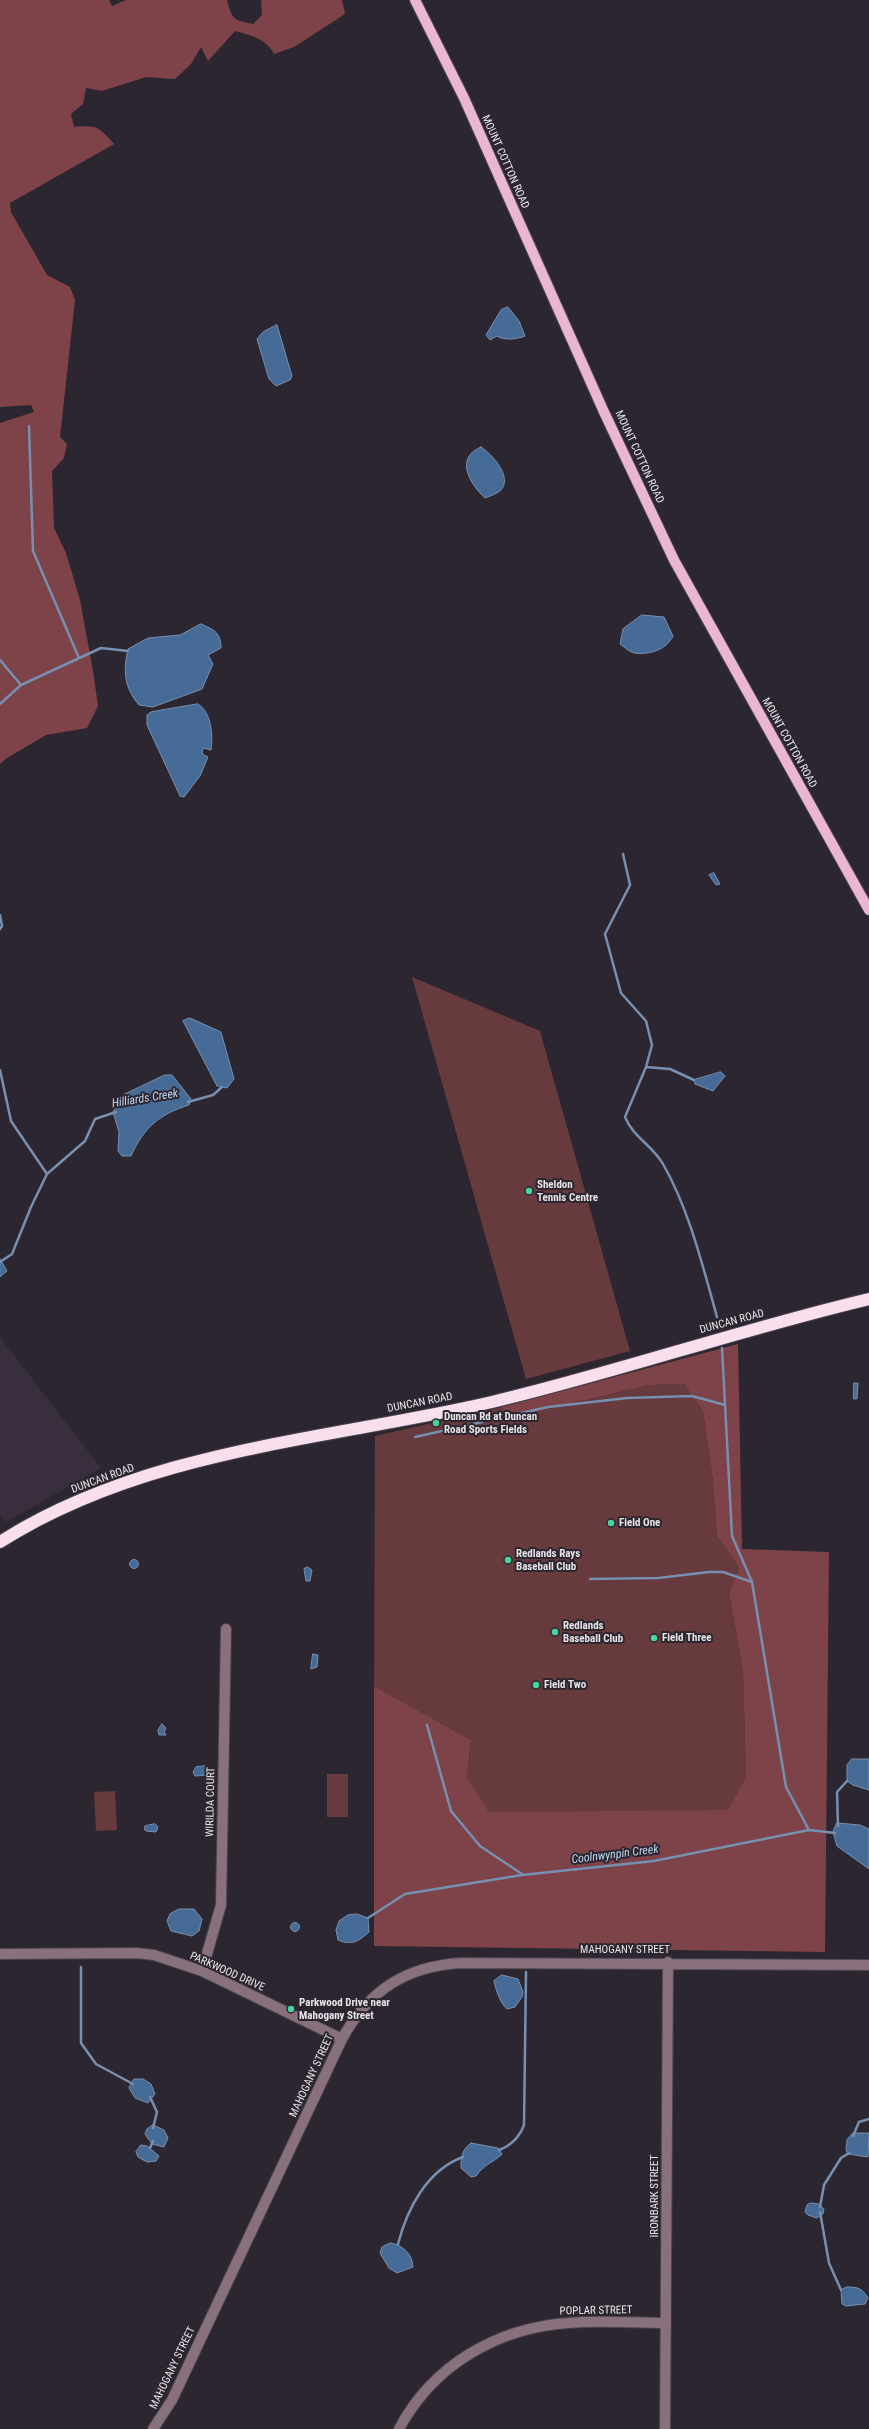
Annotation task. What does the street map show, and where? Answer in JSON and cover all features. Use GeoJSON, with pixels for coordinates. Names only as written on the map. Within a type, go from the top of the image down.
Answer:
{"type":"FeatureCollection","features":[{"type":"Feature","properties":{"kind":"highway","name":"DUNCAN ROAD"},"geometry":{"type":"LineString","coordinates":[[0,1542],[77,1502],[104,1491],[166,1471],[280,1443],[492,1402],[869,1298]]}},
{"type":"Feature","properties":{"kind":"main road","name":"MOUNT COTTON ROAD"},"geometry":{"type":"LineString","coordinates":[[415,0],[464,98],[618,441],[674,560],[869,910]]}},
{"type":"Feature","properties":{"kind":"street","name":"WIRILDA COURT"},"geometry":{"type":"LineString","coordinates":[[202,1971],[221,1905],[226,1629]]}},
{"type":"Feature","properties":{"kind":"street","name":"PARKWOOD DRIVE"},"geometry":{"type":"LineString","coordinates":[[0,1954],[137,1953],[154,1955],[202,1971],[342,2039]]}},
{"type":"Feature","properties":{"kind":"street","name":"MAHOGANY STREET"},"geometry":{"type":"LineString","coordinates":[[153,2429],[175,2393],[342,2039],[353,2019],[368,2001],[384,1987],[404,1976],[443,1964],[668,1962],[869,1965]]}},
{"type":"Feature","properties":{"kind":"street","name":"IRONBARK STREET"},"geometry":{"type":"LineString","coordinates":[[665,2429],[668,1962]]}},
{"type":"Feature","properties":{"kind":"street","name":"POPLAR STREET"},"geometry":{"type":"LineString","coordinates":[[399,2429],[422,2394],[443,2373],[464,2356],[487,2342],[520,2330],[554,2324],[666,2323]]}},
{"type":"Feature","properties":{"kind":"shaded area"},"geometry":{"type":"Polygon","coordinates":[[[0,0],[109,0],[112,6],[126,0],[227,0],[234,18],[253,24],[262,15],[261,0],[342,0],[345,14],[294,47],[274,54],[263,41],[258,38],[235,31],[208,61],[201,47],[191,64],[175,79],[146,77],[102,91],[86,88],[83,104],[71,114],[74,127],[88,126],[97,128],[114,144],[10,203],[11,212],[47,275],[70,287],[75,300],[60,437],[67,444],[64,458],[52,471],[54,528],[66,553],[80,600],[98,706],[87,728],[46,735],[7,758],[0,764],[0,423],[34,412],[31,405],[0,407],[0,0]]]}},
{"type":"Feature","properties":{"kind":"shaded area","name":"Sheldon Tennis Centre"},"geometry":{"type":"Polygon","coordinates":[[[412,977],[540,1031],[630,1351],[526,1379],[412,977]]]}},
{"type":"Feature","properties":{"kind":"shaded area"},"geometry":{"type":"Polygon","coordinates":[[[0,1337],[101,1468],[6,1522],[0,1515],[0,1337]]]}},
{"type":"Feature","properties":{"kind":"shaded area"},"geometry":{"type":"Polygon","coordinates":[[[738,1344],[742,1549],[829,1552],[825,1952],[374,1946],[374,1686],[471,1740],[467,1777],[489,1812],[728,1810],[746,1777],[743,1672],[729,1593],[739,1568],[726,1547],[717,1537],[713,1481],[703,1411],[684,1384],[650,1385],[504,1419],[502,1407],[738,1344]]]}},
{"type":"Feature","properties":{"kind":"shaded area","name":"Redlands Baseball Club"},"geometry":{"type":"Polygon","coordinates":[[[684,1384],[703,1411],[713,1481],[717,1537],[726,1547],[739,1568],[729,1593],[743,1672],[746,1777],[728,1811],[489,1812],[467,1777],[471,1740],[374,1686],[375,1436],[502,1407],[504,1419],[650,1385],[684,1384]]]}},
{"type":"Feature","properties":{"kind":"shaded area"},"geometry":{"type":"Polygon","coordinates":[[[327,1774],[348,1774],[348,1817],[327,1817],[327,1774]]]}},
{"type":"Feature","properties":{"kind":"shaded area"},"geometry":{"type":"Polygon","coordinates":[[[115,1791],[117,1830],[96,1831],[94,1792],[115,1791]]]}},
{"type":"Feature","properties":{"kind":"water"},"geometry":{"type":"Polygon","coordinates":[[[508,307],[519,321],[525,336],[503,339],[497,336],[490,340],[486,335],[501,310],[508,307]]]}},
{"type":"Feature","properties":{"kind":"water"},"geometry":{"type":"Polygon","coordinates":[[[277,325],[292,376],[290,380],[276,386],[269,379],[257,339],[263,332],[277,325]]]}},
{"type":"Feature","properties":{"kind":"water"},"geometry":{"type":"Polygon","coordinates":[[[481,447],[486,450],[496,461],[503,473],[504,480],[504,486],[500,491],[485,498],[470,479],[466,464],[468,458],[473,452],[481,447]]]}},
{"type":"Feature","properties":{"kind":"water"},"geometry":{"type":"Polygon","coordinates":[[[642,615],[664,617],[673,636],[662,648],[652,652],[634,653],[620,644],[623,629],[642,615]]]}},
{"type":"Feature","properties":{"kind":"water"},"geometry":{"type":"Polygon","coordinates":[[[201,624],[210,628],[216,633],[221,643],[221,648],[208,655],[213,664],[202,689],[153,707],[139,705],[130,692],[126,678],[125,672],[128,649],[148,638],[180,635],[201,624]]]}},
{"type":"Feature","properties":{"kind":"water"},"geometry":{"type":"Polygon","coordinates":[[[198,704],[203,708],[209,719],[212,738],[211,750],[203,748],[202,754],[208,757],[200,776],[184,797],[180,796],[147,725],[147,715],[151,712],[198,704]]]}},
{"type":"Feature","properties":{"kind":"water"},"geometry":{"type":"Polygon","coordinates":[[[714,873],[720,884],[716,885],[709,875],[714,873]]]}},
{"type":"Feature","properties":{"kind":"water"},"geometry":{"type":"Polygon","coordinates":[[[190,1018],[221,1032],[234,1079],[227,1088],[217,1086],[183,1021],[190,1018]]]}},
{"type":"Feature","properties":{"kind":"water"},"geometry":{"type":"Polygon","coordinates":[[[721,1072],[725,1076],[713,1091],[695,1084],[694,1080],[721,1072]]]}},
{"type":"Feature","properties":{"kind":"water"},"geometry":{"type":"Polygon","coordinates":[[[165,1075],[172,1075],[191,1099],[189,1105],[161,1117],[147,1129],[131,1156],[122,1156],[118,1151],[119,1132],[113,1112],[118,1102],[123,1095],[165,1075]]]}},
{"type":"Feature","properties":{"kind":"water"},"geometry":{"type":"Polygon","coordinates":[[[0,1259],[7,1271],[0,1277],[0,1259]]]}},
{"type":"Feature","properties":{"kind":"water"},"geometry":{"type":"Polygon","coordinates":[[[854,1383],[858,1383],[857,1399],[854,1399],[854,1383]]]}},
{"type":"Feature","properties":{"kind":"water"},"geometry":{"type":"Polygon","coordinates":[[[134,1559],[139,1564],[134,1569],[129,1564],[134,1559]]]}},
{"type":"Feature","properties":{"kind":"water"},"geometry":{"type":"Polygon","coordinates":[[[308,1567],[312,1570],[310,1581],[306,1581],[304,1569],[308,1567]]]}},
{"type":"Feature","properties":{"kind":"water"},"geometry":{"type":"Polygon","coordinates":[[[313,1654],[318,1655],[317,1667],[311,1669],[313,1654]]]}},
{"type":"Feature","properties":{"kind":"water"},"geometry":{"type":"Polygon","coordinates":[[[162,1724],[166,1728],[164,1732],[166,1735],[159,1735],[158,1731],[162,1724]]]}},
{"type":"Feature","properties":{"kind":"water"},"geometry":{"type":"Polygon","coordinates":[[[852,1759],[869,1759],[869,1790],[853,1785],[847,1781],[847,1765],[852,1759]]]}},
{"type":"Feature","properties":{"kind":"water"},"geometry":{"type":"Polygon","coordinates":[[[205,1766],[208,1769],[209,1775],[195,1776],[193,1772],[196,1767],[205,1766]]]}},
{"type":"Feature","properties":{"kind":"water"},"geometry":{"type":"Polygon","coordinates":[[[837,1823],[860,1825],[869,1829],[869,1869],[837,1846],[833,1832],[837,1823]]]}},
{"type":"Feature","properties":{"kind":"water"},"geometry":{"type":"Polygon","coordinates":[[[155,1824],[158,1827],[156,1832],[146,1831],[144,1829],[145,1826],[155,1824]]]}},
{"type":"Feature","properties":{"kind":"water"},"geometry":{"type":"Polygon","coordinates":[[[179,1909],[194,1909],[202,1919],[199,1931],[192,1936],[171,1931],[167,1921],[170,1914],[179,1909]]]}},
{"type":"Feature","properties":{"kind":"water"},"geometry":{"type":"Polygon","coordinates":[[[357,1914],[368,1918],[369,1932],[355,1942],[347,1943],[338,1940],[336,1930],[339,1921],[348,1915],[357,1914]]]}},
{"type":"Feature","properties":{"kind":"water"},"geometry":{"type":"Polygon","coordinates":[[[293,1923],[297,1923],[299,1927],[297,1931],[293,1931],[291,1929],[291,1925],[293,1923]]]}},
{"type":"Feature","properties":{"kind":"water"},"geometry":{"type":"Polygon","coordinates":[[[502,1975],[518,1979],[523,1992],[522,1997],[515,2007],[507,2009],[499,1996],[494,1981],[502,1975]]]}},
{"type":"Feature","properties":{"kind":"water"},"geometry":{"type":"Polygon","coordinates":[[[134,2079],[143,2079],[151,2084],[155,2094],[148,2103],[135,2098],[129,2088],[134,2079]]]}},
{"type":"Feature","properties":{"kind":"water"},"geometry":{"type":"Polygon","coordinates":[[[153,2125],[164,2130],[168,2138],[164,2147],[152,2144],[145,2134],[147,2129],[153,2125]]]}},
{"type":"Feature","properties":{"kind":"water"},"geometry":{"type":"Polygon","coordinates":[[[853,2133],[869,2133],[868,2157],[848,2154],[846,2150],[847,2140],[853,2133]]]}},
{"type":"Feature","properties":{"kind":"water"},"geometry":{"type":"Polygon","coordinates":[[[471,2143],[498,2148],[502,2154],[485,2166],[476,2176],[471,2177],[461,2168],[461,2160],[466,2148],[471,2143]]]}},
{"type":"Feature","properties":{"kind":"water"},"geometry":{"type":"Polygon","coordinates":[[[141,2145],[147,2146],[159,2156],[156,2161],[147,2162],[138,2157],[136,2152],[141,2145]]]}},
{"type":"Feature","properties":{"kind":"water"},"geometry":{"type":"Polygon","coordinates":[[[811,2203],[819,2204],[824,2209],[823,2214],[817,2218],[808,2215],[805,2212],[807,2205],[811,2203]]]}},
{"type":"Feature","properties":{"kind":"water"},"geometry":{"type":"Polygon","coordinates":[[[391,2243],[403,2248],[409,2254],[413,2262],[413,2267],[397,2273],[389,2268],[380,2253],[382,2247],[391,2243]]]}},
{"type":"Feature","properties":{"kind":"water"},"geometry":{"type":"Polygon","coordinates":[[[847,2287],[862,2290],[868,2298],[865,2304],[846,2306],[842,2304],[841,2290],[847,2287]]]}},
{"type":"Feature","properties":{"kind":"waterway"},"geometry":{"type":"LineString","coordinates":[[29,426],[33,551],[79,658]]}},
{"type":"Feature","properties":{"kind":"waterway"},"geometry":{"type":"LineString","coordinates":[[0,704],[21,685],[101,648],[128,651]]}},
{"type":"Feature","properties":{"kind":"waterway"},"geometry":{"type":"LineString","coordinates":[[0,660],[21,685]]}},
{"type":"Feature","properties":{"kind":"waterway"},"geometry":{"type":"LineString","coordinates":[[623,854],[630,885],[605,934],[621,993],[646,1021],[652,1045],[646,1067],[625,1117],[633,1130],[659,1158],[672,1181],[688,1219],[701,1258],[717,1317]]}},
{"type":"Feature","properties":{"kind":"waterway","name":"Hilliards Creek"},"geometry":{"type":"LineString","coordinates":[[0,915],[2,926],[0,929]]}},
{"type":"Feature","properties":{"kind":"waterway"},"geometry":{"type":"LineString","coordinates":[[646,1067],[670,1069],[694,1080]]}},
{"type":"Feature","properties":{"kind":"waterway","name":"Hilliards Creek"},"geometry":{"type":"LineString","coordinates":[[0,1070],[11,1121],[47,1174]]}},
{"type":"Feature","properties":{"kind":"waterway","name":"Hilliards Creek"},"geometry":{"type":"LineString","coordinates":[[188,1102],[213,1095],[222,1087]]}},
{"type":"Feature","properties":{"kind":"waterway","name":"Hilliards Creek"},"geometry":{"type":"LineString","coordinates":[[0,1262],[12,1254],[31,1207],[47,1174],[85,1141],[95,1119],[116,1112]]}},
{"type":"Feature","properties":{"kind":"waterway"},"geometry":{"type":"LineString","coordinates":[[722,1348],[732,1536],[752,1582],[786,1787],[809,1830]]}},
{"type":"Feature","properties":{"kind":"waterway"},"geometry":{"type":"LineString","coordinates":[[495,1419],[548,1407],[627,1398],[692,1396],[725,1405]]}},
{"type":"Feature","properties":{"kind":"waterway"},"geometry":{"type":"LineString","coordinates":[[415,1437],[482,1422]]}},
{"type":"Feature","properties":{"kind":"waterway"},"geometry":{"type":"LineString","coordinates":[[590,1579],[658,1578],[709,1572],[723,1572],[752,1582]]}},
{"type":"Feature","properties":{"kind":"waterway"},"geometry":{"type":"LineString","coordinates":[[427,1725],[451,1811],[480,1846],[522,1874]]}},
{"type":"Feature","properties":{"kind":"waterway"},"geometry":{"type":"LineString","coordinates":[[838,1826],[837,1792],[847,1781]]}},
{"type":"Feature","properties":{"kind":"waterway","name":"Coolnwynpin Creek"},"geometry":{"type":"LineString","coordinates":[[368,1918],[405,1894],[522,1875],[654,1861],[809,1830],[835,1833]]}},
{"type":"Feature","properties":{"kind":"waterway"},"geometry":{"type":"LineString","coordinates":[[81,1967],[81,2043],[96,2064],[133,2084]]}},
{"type":"Feature","properties":{"kind":"waterway"},"geometry":{"type":"LineString","coordinates":[[499,2150],[514,2140],[524,2125],[526,1972]]}},
{"type":"Feature","properties":{"kind":"waterway"},"geometry":{"type":"LineString","coordinates":[[150,2097],[157,2112],[153,2128]]}},
{"type":"Feature","properties":{"kind":"waterway"},"geometry":{"type":"LineString","coordinates":[[853,2136],[859,2122],[869,2119]]}},
{"type":"Feature","properties":{"kind":"waterway"},"geometry":{"type":"LineString","coordinates":[[150,2148],[153,2141]]}},
{"type":"Feature","properties":{"kind":"waterway"},"geometry":{"type":"LineString","coordinates":[[820,2207],[824,2185],[841,2158],[849,2153]]}},
{"type":"Feature","properties":{"kind":"waterway"},"geometry":{"type":"LineString","coordinates":[[398,2244],[407,2217],[420,2192],[439,2171],[450,2163],[463,2157]]}},
{"type":"Feature","properties":{"kind":"waterway"},"geometry":{"type":"LineString","coordinates":[[820,2212],[829,2263],[841,2290]]}},
{"type":"Feature","properties":{"kind":"place","name":"Sheldon Tennis Centre"},"geometry":{"type":"Point","coordinates":[529,1191]}},
{"type":"Feature","properties":{"kind":"place","name":"Duncan Rd at Duncan Road Sports Fields"},"geometry":{"type":"Point","coordinates":[436,1423]}},
{"type":"Feature","properties":{"kind":"place","name":"Field One"},"geometry":{"type":"Point","coordinates":[611,1523]}},
{"type":"Feature","properties":{"kind":"place","name":"Redlands Rays Baseball Club"},"geometry":{"type":"Point","coordinates":[508,1560]}},
{"type":"Feature","properties":{"kind":"place","name":"Redlands Baseball Club"},"geometry":{"type":"Point","coordinates":[555,1632]}},
{"type":"Feature","properties":{"kind":"place","name":"Field Three"},"geometry":{"type":"Point","coordinates":[654,1638]}},
{"type":"Feature","properties":{"kind":"place","name":"Field Two"},"geometry":{"type":"Point","coordinates":[536,1685]}},
{"type":"Feature","properties":{"kind":"place","name":"Parkwood Drive near Mahogany Street"},"geometry":{"type":"Point","coordinates":[291,2009]}}]}
